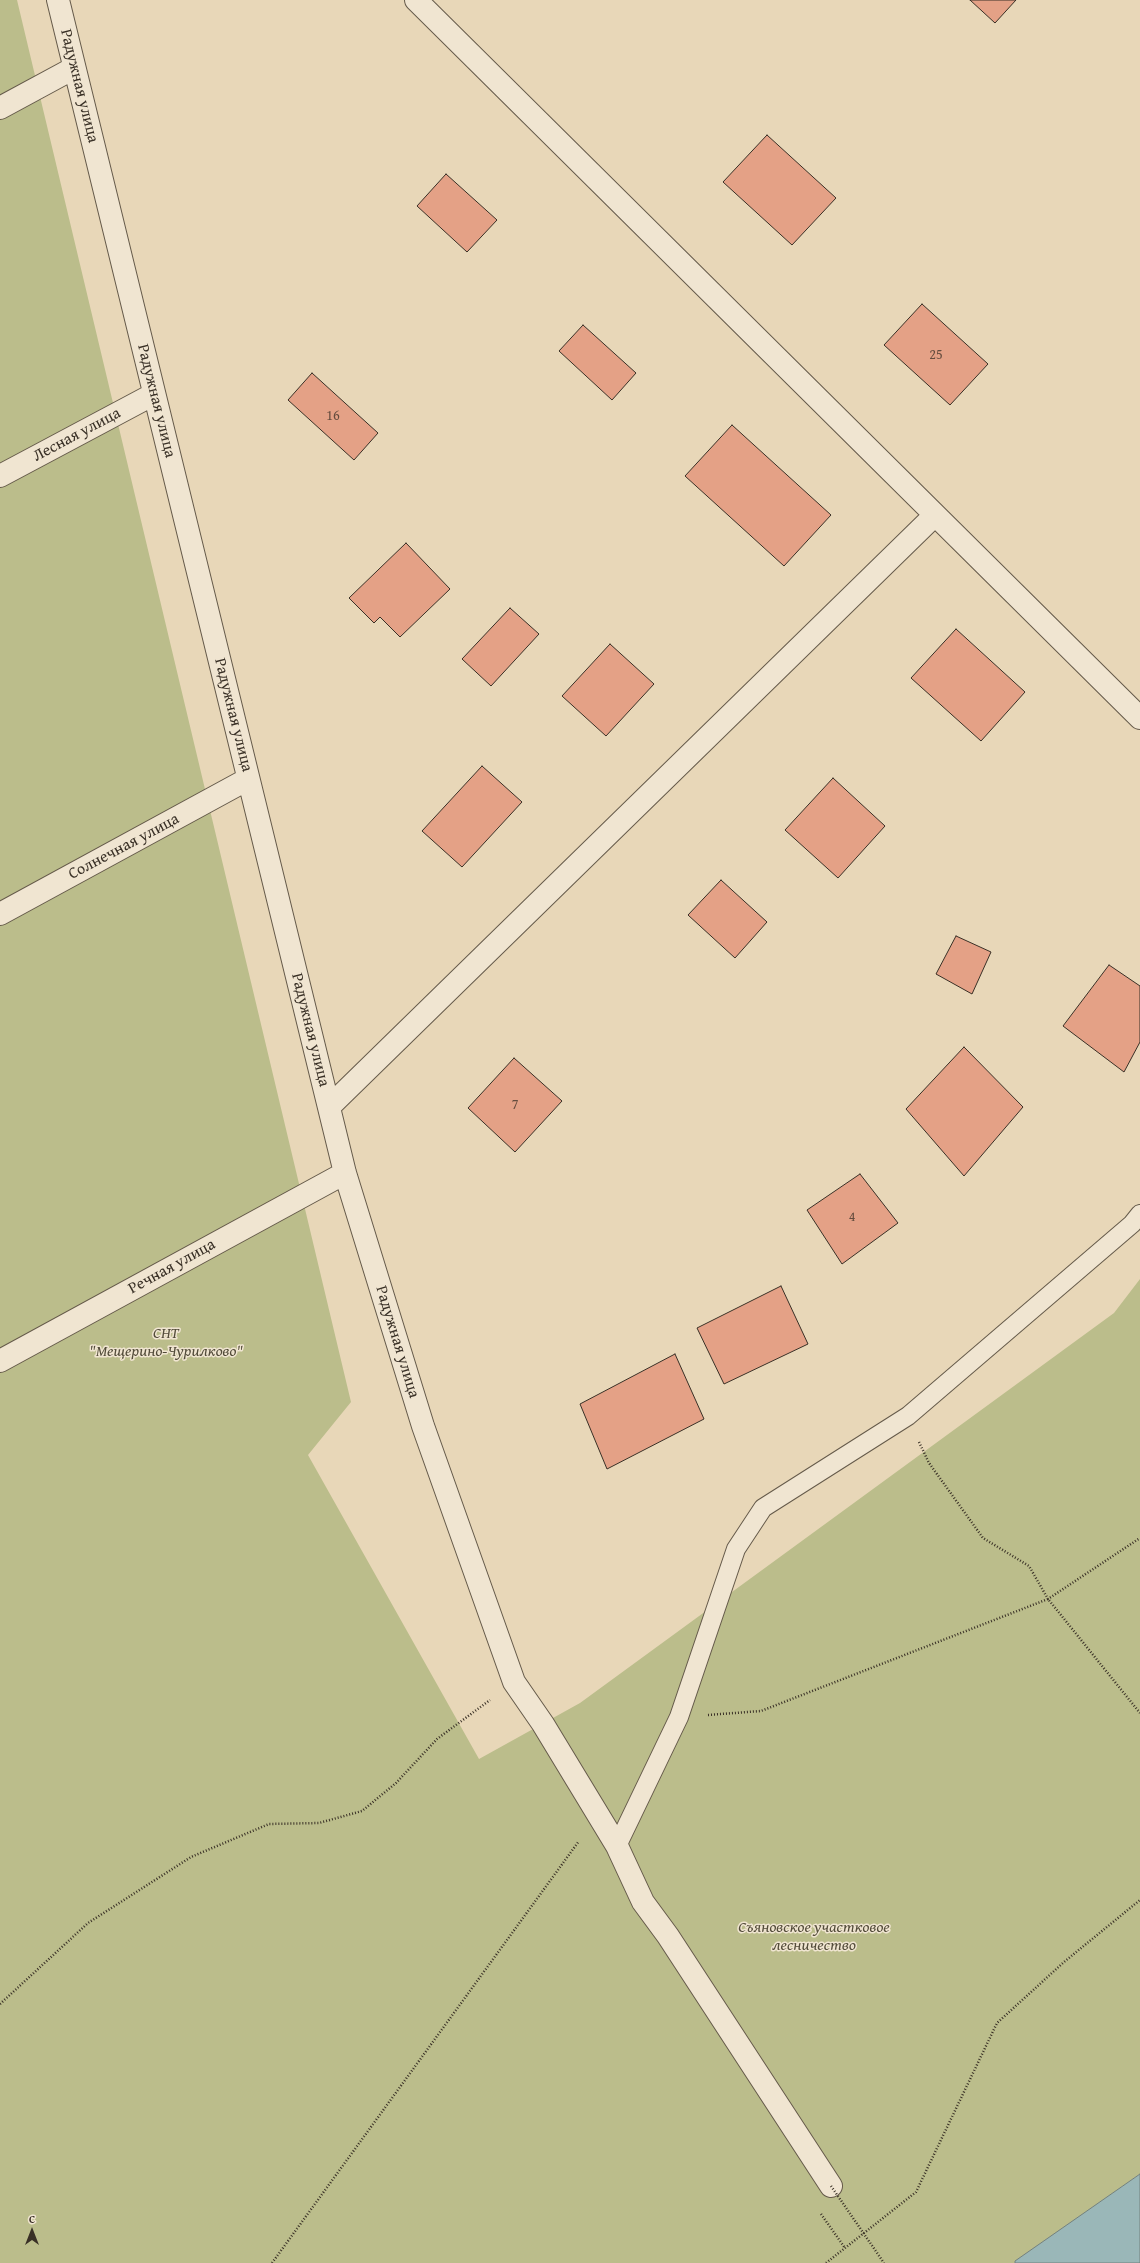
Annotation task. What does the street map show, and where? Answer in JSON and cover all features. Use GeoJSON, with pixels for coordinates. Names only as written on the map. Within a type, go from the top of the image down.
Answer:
{"type":"FeatureCollection","features":[{"type":"Feature","properties":{"kind":"street","name":"Радужная улица"},"geometry":{"type":"LineString","coordinates":[[58,0],[328,1107],[345,1172],[423,1426],[514,1682],[543,1724],[617,1846],[643,1902],[668,1936],[831,2186]]}},
{"type":"Feature","properties":{"kind":"street"},"geometry":{"type":"LineString","coordinates":[[416,0],[1140,718]]}},
{"type":"Feature","properties":{"kind":"street"},"geometry":{"type":"LineString","coordinates":[[0,108],[74,68]]}},
{"type":"Feature","properties":{"kind":"street","name":"Лесная улица"},"geometry":{"type":"LineString","coordinates":[[0,476],[154,394]]}},
{"type":"Feature","properties":{"kind":"street"},"geometry":{"type":"LineString","coordinates":[[328,1107],[936,515]]}},
{"type":"Feature","properties":{"kind":"street","name":"Солнечная улица"},"geometry":{"type":"LineString","coordinates":[[0,914],[248,779]]}},
{"type":"Feature","properties":{"kind":"street","name":"Речная улица"},"geometry":{"type":"LineString","coordinates":[[0,1361],[345,1172]]}},
{"type":"Feature","properties":{"kind":"lane"},"geometry":{"type":"LineString","coordinates":[[617,1846],[679,1717],[736,1549],[763,1508],[908,1416],[1132,1224],[1140,1214]]}},
{"type":"Feature","properties":{"kind":"path"},"geometry":{"type":"LineString","coordinates":[[908,1416],[929,1463],[983,1538],[1029,1566],[1048,1599],[1140,1713]]}},
{"type":"Feature","properties":{"kind":"path"},"geometry":{"type":"LineString","coordinates":[[679,1717],[761,1711],[1048,1599],[1140,1538]]}},
{"type":"Feature","properties":{"kind":"path"},"geometry":{"type":"LineString","coordinates":[[0,2004],[88,1923],[191,1857],[269,1824],[319,1824],[362,1811],[396,1783],[437,1739],[514,1682]]}},
{"type":"Feature","properties":{"kind":"path"},"geometry":{"type":"LineString","coordinates":[[272,2263],[598,1815]]}},
{"type":"Feature","properties":{"kind":"path"},"geometry":{"type":"LineString","coordinates":[[826,2263],[916,2192],[998,2023],[1064,1962],[1140,1900]]}},
{"type":"Feature","properties":{"kind":"path"},"geometry":{"type":"LineString","coordinates":[[831,2186],[884,2263]]}},
{"type":"Feature","properties":{"kind":"path"},"geometry":{"type":"LineString","coordinates":[[819,2212],[845,2248]]}},
{"type":"Feature","properties":{"kind":"green space","name":"Съяновское участковое лесничество"},"geometry":{"type":"Polygon","coordinates":[[[0,0],[17,0],[351,1402],[308,1455],[479,1759],[580,1703],[1114,1313],[1140,1279],[1140,2174],[1015,2263],[0,2263],[0,0]]]}},
{"type":"Feature","properties":{"kind":"water"},"geometry":{"type":"Polygon","coordinates":[[[1140,2174],[1140,2263],[1015,2263],[1015,2261],[1140,2174]]]}},
{"type":"Feature","properties":{"kind":"building"},"geometry":{"type":"Polygon","coordinates":[[[970,0],[1016,0],[995,23],[970,0]]]}},
{"type":"Feature","properties":{"kind":"building"},"geometry":{"type":"Polygon","coordinates":[[[767,135],[836,198],[792,245],[723,182],[767,135]]]}},
{"type":"Feature","properties":{"kind":"building"},"geometry":{"type":"Polygon","coordinates":[[[446,174],[497,220],[467,252],[417,206],[446,174]]]}},
{"type":"Feature","properties":{"kind":"building"},"geometry":{"type":"Polygon","coordinates":[[[922,304],[988,364],[950,405],[884,345],[922,304]]]}},
{"type":"Feature","properties":{"kind":"building"},"geometry":{"type":"Polygon","coordinates":[[[583,325],[636,373],[612,400],[559,351],[583,325]]]}},
{"type":"Feature","properties":{"kind":"building"},"geometry":{"type":"Polygon","coordinates":[[[312,373],[378,433],[354,460],[288,400],[312,373]]]}},
{"type":"Feature","properties":{"kind":"building"},"geometry":{"type":"Polygon","coordinates":[[[732,425],[831,515],[784,566],[685,476],[732,425]]]}},
{"type":"Feature","properties":{"kind":"building"},"geometry":{"type":"Polygon","coordinates":[[[406,543],[450,589],[400,637],[380,617],[374,623],[349,598],[406,543]]]}},
{"type":"Feature","properties":{"kind":"building"},"geometry":{"type":"Polygon","coordinates":[[[510,608],[539,634],[491,686],[462,659],[510,608]]]}},
{"type":"Feature","properties":{"kind":"building"},"geometry":{"type":"Polygon","coordinates":[[[956,629],[1025,692],[981,741],[911,678],[956,629]]]}},
{"type":"Feature","properties":{"kind":"building"},"geometry":{"type":"Polygon","coordinates":[[[610,644],[654,684],[606,736],[562,696],[610,644]]]}},
{"type":"Feature","properties":{"kind":"building"},"geometry":{"type":"Polygon","coordinates":[[[482,766],[522,802],[462,867],[422,831],[482,766]]]}},
{"type":"Feature","properties":{"kind":"building"},"geometry":{"type":"Polygon","coordinates":[[[833,778],[885,826],[838,878],[785,830],[833,778]]]}},
{"type":"Feature","properties":{"kind":"building"},"geometry":{"type":"Polygon","coordinates":[[[721,880],[767,922],[735,958],[688,915],[721,880]]]}},
{"type":"Feature","properties":{"kind":"building"},"geometry":{"type":"Polygon","coordinates":[[[956,936],[991,952],[972,994],[936,974],[956,936]]]}},
{"type":"Feature","properties":{"kind":"building"},"geometry":{"type":"Polygon","coordinates":[[[1109,965],[1140,986],[1140,1042],[1124,1072],[1063,1026],[1109,965]]]}},
{"type":"Feature","properties":{"kind":"building"},"geometry":{"type":"Polygon","coordinates":[[[964,1047],[1023,1107],[964,1176],[906,1109],[964,1047]]]}},
{"type":"Feature","properties":{"kind":"building"},"geometry":{"type":"Polygon","coordinates":[[[514,1058],[562,1101],[515,1152],[468,1108],[514,1058]]]}},
{"type":"Feature","properties":{"kind":"building"},"geometry":{"type":"Polygon","coordinates":[[[860,1174],[898,1223],[842,1264],[807,1210],[860,1174]]]}},
{"type":"Feature","properties":{"kind":"building"},"geometry":{"type":"Polygon","coordinates":[[[781,1286],[808,1344],[724,1384],[697,1328],[781,1286]]]}},
{"type":"Feature","properties":{"kind":"building"},"geometry":{"type":"Polygon","coordinates":[[[675,1354],[704,1419],[607,1469],[580,1404],[675,1354]]]}},
{"type":"Feature","properties":{"kind":"park label","name":"СНТ \"Мещерино-Чурилково\""},"geometry":{"type":"Point","coordinates":[166,1343]}}]}
